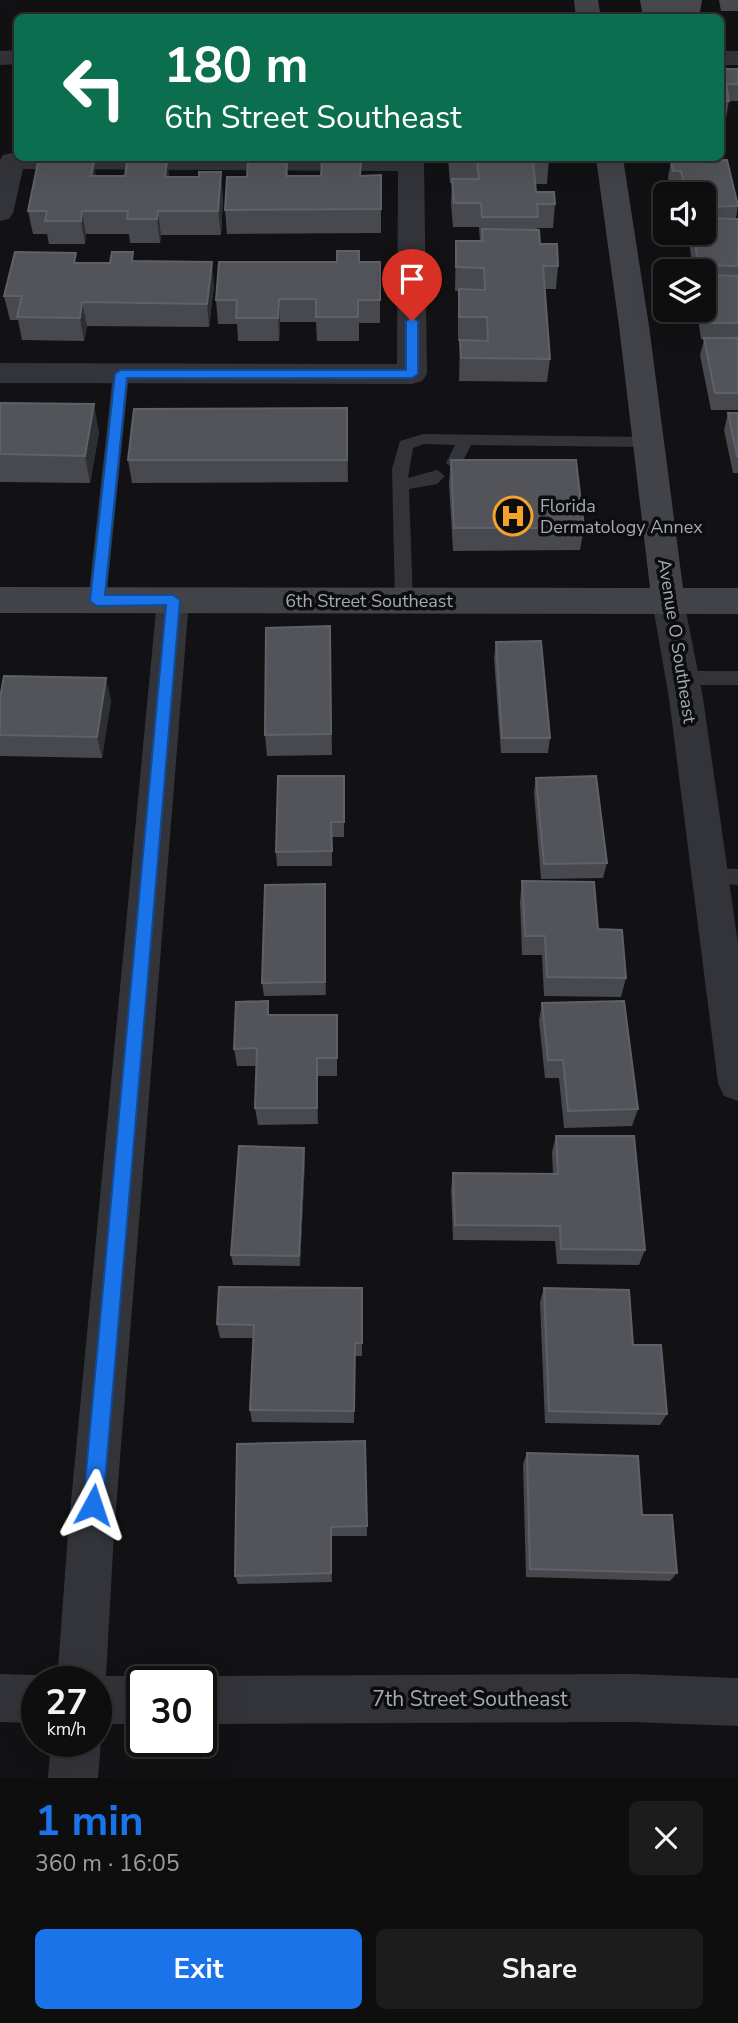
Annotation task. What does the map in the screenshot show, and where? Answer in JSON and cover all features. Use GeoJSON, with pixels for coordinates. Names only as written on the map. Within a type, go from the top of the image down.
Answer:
{"type":"FeatureCollection","features":[{"type":"Feature","properties":{"kind":"street"},"geometry":{"type":"LineString","coordinates":[[0,213],[14,155]]}},
{"type":"Feature","properties":{"kind":"street"},"geometry":{"type":"LineString","coordinates":[[0,373],[412,374],[411,163],[345,161]]}},
{"type":"Feature","properties":{"kind":"street","name":"Avenue O Southeast"},"geometry":{"type":"LineString","coordinates":[[609,161],[649,442],[668,601],[724,877],[738,1083]]}},
{"type":"Feature","properties":{"kind":"street","name":"6th Street Southeast"},"geometry":{"type":"LineString","coordinates":[[0,600],[738,601]]}},
{"type":"Feature","properties":{"kind":"street"},"geometry":{"type":"LineString","coordinates":[[82,1666],[91,1533],[173,600]]}},
{"type":"Feature","properties":{"kind":"street"},"geometry":{"type":"LineString","coordinates":[[0,1698],[21,1699]]}},
{"type":"Feature","properties":{"kind":"street","name":"7th Street Southeast"},"geometry":{"type":"LineString","coordinates":[[217,1700],[631,1698],[738,1702]]}},
{"type":"Feature","properties":{"kind":"street"},"geometry":{"type":"LineString","coordinates":[[73,1778],[75,1757]]}},
{"type":"Feature","properties":{"kind":"lane"},"geometry":{"type":"LineString","coordinates":[[97,601],[121,374]]}},
{"type":"Feature","properties":{"kind":"lane"},"geometry":{"type":"LineString","coordinates":[[404,601],[400,470],[406,445],[422,439],[649,442]]}},
{"type":"Feature","properties":{"kind":"lane"},"geometry":{"type":"LineString","coordinates":[[454,463],[465,440]]}},
{"type":"Feature","properties":{"kind":"lane"},"geometry":{"type":"LineString","coordinates":[[401,485],[431,480],[437,476]]}},
{"type":"Feature","properties":{"kind":"lane"},"geometry":{"type":"LineString","coordinates":[[683,678],[738,678]]}},
{"type":"Feature","properties":{"kind":"building"},"geometry":{"type":"Polygon","coordinates":[[[724,69],[738,69],[738,84],[726,84],[729,101],[724,101],[724,69]]]}},
{"type":"Feature","properties":{"kind":"building"},"geometry":{"type":"Polygon","coordinates":[[[727,160],[738,206],[716,207],[716,182],[683,182],[681,171],[673,171],[671,161],[727,160]]]}},
{"type":"Feature","properties":{"kind":"building"},"geometry":{"type":"Polygon","coordinates":[[[127,161],[167,161],[165,177],[199,177],[199,172],[221,172],[218,211],[158,211],[157,219],[127,219],[128,211],[82,211],[81,221],[45,221],[47,211],[28,211],[38,162],[94,162],[91,176],[125,176],[127,161]]]}},
{"type":"Feature","properties":{"kind":"building"},"geometry":{"type":"Polygon","coordinates":[[[248,161],[287,161],[286,176],[321,176],[322,161],[361,161],[360,176],[381,175],[381,209],[225,210],[227,177],[247,177],[248,161]]]}},
{"type":"Feature","properties":{"kind":"building"},"geometry":{"type":"Polygon","coordinates":[[[477,161],[533,161],[536,192],[554,192],[555,204],[537,204],[538,217],[482,217],[481,203],[454,203],[452,179],[479,179],[477,161]]]}},
{"type":"Feature","properties":{"kind":"building"},"geometry":{"type":"Polygon","coordinates":[[[716,218],[738,219],[738,266],[716,265],[716,259],[697,259],[696,245],[716,245],[716,218]]]}},
{"type":"Feature","properties":{"kind":"building"},"geometry":{"type":"Polygon","coordinates":[[[482,229],[539,230],[540,244],[557,244],[558,266],[543,266],[550,359],[461,358],[460,340],[488,341],[487,317],[459,317],[459,289],[485,290],[484,268],[456,267],[456,241],[483,241],[482,229]]]}},
{"type":"Feature","properties":{"kind":"building"},"geometry":{"type":"Polygon","coordinates":[[[337,251],[359,251],[359,262],[380,262],[380,300],[358,300],[358,317],[316,317],[316,299],[279,299],[278,318],[236,318],[237,300],[216,300],[219,262],[337,262],[337,251]]]}},
{"type":"Feature","properties":{"kind":"building"},"geometry":{"type":"Polygon","coordinates":[[[15,252],[76,253],[74,263],[110,263],[112,252],[133,252],[132,261],[212,262],[207,304],[82,302],[80,318],[17,317],[22,296],[4,296],[15,252]]]}},
{"type":"Feature","properties":{"kind":"building"},"geometry":{"type":"Polygon","coordinates":[[[716,275],[738,276],[738,323],[704,323],[716,322],[716,275]]]}},
{"type":"Feature","properties":{"kind":"building"},"geometry":{"type":"Polygon","coordinates":[[[704,338],[738,338],[738,393],[715,393],[704,338]]]}},
{"type":"Feature","properties":{"kind":"building"},"geometry":{"type":"Polygon","coordinates":[[[0,403],[94,404],[85,456],[0,454],[0,403]]]}},
{"type":"Feature","properties":{"kind":"building"},"geometry":{"type":"Polygon","coordinates":[[[347,408],[347,460],[128,460],[134,409],[347,408]]]}},
{"type":"Feature","properties":{"kind":"building"},"geometry":{"type":"Polygon","coordinates":[[[728,413],[738,413],[738,456],[737,456],[728,413]]]}},
{"type":"Feature","properties":{"kind":"building"},"geometry":{"type":"Polygon","coordinates":[[[451,460],[576,460],[584,528],[454,528],[451,460]]]}},
{"type":"Feature","properties":{"kind":"building"},"geometry":{"type":"Polygon","coordinates":[[[330,626],[331,734],[265,735],[266,628],[330,626]]]}},
{"type":"Feature","properties":{"kind":"building"},"geometry":{"type":"Polygon","coordinates":[[[541,641],[550,738],[502,738],[496,642],[541,641]]]}},
{"type":"Feature","properties":{"kind":"building"},"geometry":{"type":"Polygon","coordinates":[[[4,676],[106,678],[97,737],[0,735],[0,698],[4,676]]]}},
{"type":"Feature","properties":{"kind":"building"},"geometry":{"type":"Polygon","coordinates":[[[278,776],[344,776],[344,822],[331,822],[332,851],[276,852],[278,776]]]}},
{"type":"Feature","properties":{"kind":"building"},"geometry":{"type":"Polygon","coordinates":[[[596,776],[607,863],[544,864],[536,778],[596,776]]]}},
{"type":"Feature","properties":{"kind":"building"},"geometry":{"type":"Polygon","coordinates":[[[522,881],[594,882],[598,929],[622,930],[626,978],[547,977],[545,936],[525,936],[522,881]]]}},
{"type":"Feature","properties":{"kind":"building"},"geometry":{"type":"Polygon","coordinates":[[[325,884],[325,982],[262,983],[265,885],[325,884]]]}},
{"type":"Feature","properties":{"kind":"building"},"geometry":{"type":"Polygon","coordinates":[[[268,1001],[268,1015],[337,1015],[337,1058],[317,1058],[317,1108],[255,1108],[257,1048],[234,1049],[236,1002],[268,1001]]]}},
{"type":"Feature","properties":{"kind":"building"},"geometry":{"type":"Polygon","coordinates":[[[624,1001],[638,1109],[568,1111],[563,1060],[548,1060],[542,1003],[624,1001]]]}},
{"type":"Feature","properties":{"kind":"building"},"geometry":{"type":"Polygon","coordinates":[[[556,1136],[634,1136],[645,1250],[561,1249],[560,1226],[455,1225],[453,1173],[558,1174],[556,1136]]]}},
{"type":"Feature","properties":{"kind":"building"},"geometry":{"type":"Polygon","coordinates":[[[239,1146],[304,1148],[299,1256],[231,1255],[239,1146]]]}},
{"type":"Feature","properties":{"kind":"building"},"geometry":{"type":"Polygon","coordinates":[[[219,1287],[362,1288],[362,1343],[355,1343],[354,1411],[250,1410],[254,1325],[217,1324],[219,1287]]]}},
{"type":"Feature","properties":{"kind":"building"},"geometry":{"type":"Polygon","coordinates":[[[544,1288],[629,1290],[633,1345],[661,1345],[667,1414],[549,1411],[544,1288]]]}},
{"type":"Feature","properties":{"kind":"building"},"geometry":{"type":"Polygon","coordinates":[[[365,1441],[367,1526],[331,1527],[331,1573],[235,1576],[237,1444],[365,1441]]]}},
{"type":"Feature","properties":{"kind":"building"},"geometry":{"type":"Polygon","coordinates":[[[527,1453],[638,1456],[642,1515],[672,1515],[677,1573],[530,1569],[527,1453]]]}},
{"type":"Feature","properties":{"kind":"place","name":"Florida Dermatology Annex"},"geometry":{"type":"Point","coordinates":[513,516]}},
{"type":"Feature","properties":{"kind":"route"},"geometry":{"type":"LineString","coordinates":[[93,1505],[173,600],[97,601],[121,374],[412,374],[412,321]]}}]}
